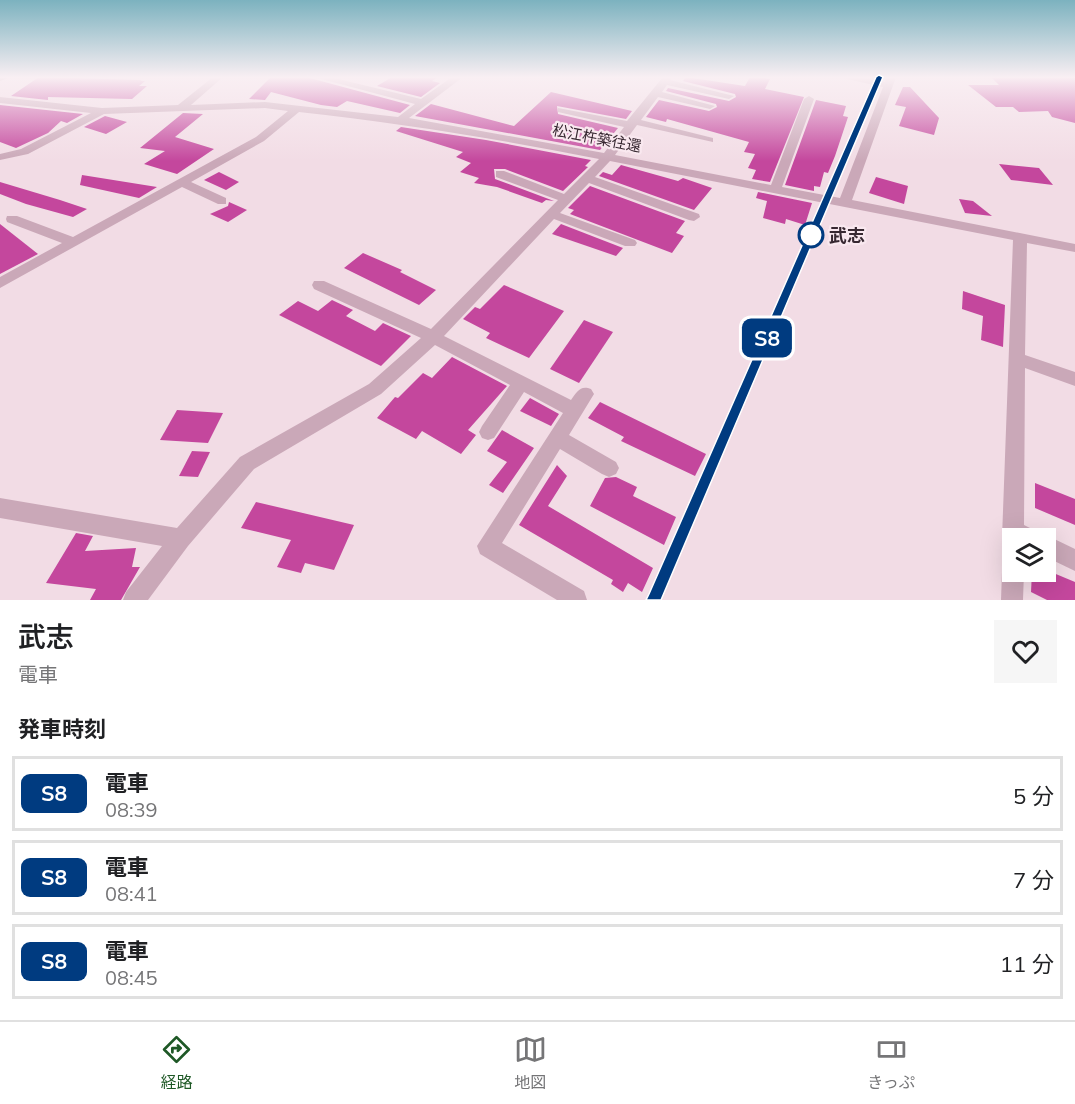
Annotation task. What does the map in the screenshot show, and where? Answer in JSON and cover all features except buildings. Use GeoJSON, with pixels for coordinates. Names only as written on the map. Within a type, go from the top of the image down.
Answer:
{"type":"FeatureCollection","features":[{"type":"Feature","properties":{"kind":"street","name":"松江杵築往還"},"geometry":{"type":"LineString","coordinates":[[46,105],[102,111],[265,105],[400,120],[607,157],[1075,248]]}},
{"type":"Feature","properties":{"kind":"street"},"geometry":{"type":"LineString","coordinates":[[182,108],[185,105]]}},
{"type":"Feature","properties":{"kind":"street"},"geometry":{"type":"LineString","coordinates":[[400,120],[421,105]]}},
{"type":"Feature","properties":{"kind":"street"},"geometry":{"type":"LineString","coordinates":[[134,600],[182,539],[247,464],[375,388],[433,337],[607,157],[645,105]]}},
{"type":"Feature","properties":{"kind":"street"},"geometry":{"type":"LineString","coordinates":[[706,105],[710,106]]}},
{"type":"Feature","properties":{"kind":"street"},"geometry":{"type":"LineString","coordinates":[[775,189],[806,105]]}},
{"type":"Feature","properties":{"kind":"street"},"geometry":{"type":"LineString","coordinates":[[844,204],[880,105]]}},
{"type":"Feature","properties":{"kind":"street"},"geometry":{"type":"LineString","coordinates":[[0,283],[260,139],[298,108]]}},
{"type":"Feature","properties":{"kind":"street"},"geometry":{"type":"LineString","coordinates":[[562,110],[709,140]]}},
{"type":"Feature","properties":{"kind":"street"},"geometry":{"type":"LineString","coordinates":[[0,157],[24,152],[102,111]]}},
{"type":"Feature","properties":{"kind":"street"},"geometry":{"type":"LineString","coordinates":[[500,174],[567,199]]}},
{"type":"Feature","properties":{"kind":"street"},"geometry":{"type":"LineString","coordinates":[[587,178],[694,217]]}},
{"type":"Feature","properties":{"kind":"street"},"geometry":{"type":"LineString","coordinates":[[183,183],[222,201]]}},
{"type":"Feature","properties":{"kind":"street"},"geometry":{"type":"LineString","coordinates":[[552,214],[630,243]]}},
{"type":"Feature","properties":{"kind":"street"},"geometry":{"type":"LineString","coordinates":[[12,219],[73,242]]}},
{"type":"Feature","properties":{"kind":"street"},"geometry":{"type":"LineString","coordinates":[[1019,528],[1016,358],[1020,239]]}},
{"type":"Feature","properties":{"kind":"street"},"geometry":{"type":"LineString","coordinates":[[319,285],[433,337],[522,382],[579,402],[488,546],[576,599]]}},
{"type":"Feature","properties":{"kind":"street"},"geometry":{"type":"LineString","coordinates":[[1016,358],[1075,379]]}},
{"type":"Feature","properties":{"kind":"street"},"geometry":{"type":"LineString","coordinates":[[488,432],[522,382]]}},
{"type":"Feature","properties":{"kind":"street"},"geometry":{"type":"LineString","coordinates":[[556,437],[609,468]]}},
{"type":"Feature","properties":{"kind":"street"},"geometry":{"type":"LineString","coordinates":[[0,508],[182,539]]}},
{"type":"Feature","properties":{"kind":"street"},"geometry":{"type":"LineString","coordinates":[[1056,551],[1075,560]]}},
{"type":"Feature","properties":{"kind":"street"},"geometry":{"type":"LineString","coordinates":[[1012,600],[1013,582]]}},
{"type":"Feature","properties":{"kind":"railway"},"geometry":{"type":"LineString","coordinates":[[840,169],[867,105]]}},
{"type":"Feature","properties":{"kind":"railway"},"geometry":{"type":"LineString","coordinates":[[791,282],[840,167]]}},
{"type":"Feature","properties":{"kind":"railway"},"geometry":{"type":"LineString","coordinates":[[730,424],[792,281]]}},
{"type":"Feature","properties":{"kind":"railway"},"geometry":{"type":"LineString","coordinates":[[655,600],[731,422]]}},
{"type":"Feature","properties":{"kind":"train","name":"S8"},"geometry":{"type":"LineString","coordinates":[[655,600],[867,105]]}},
{"type":"Feature","properties":{"kind":"place","name":"武志"},"geometry":{"type":"Point","coordinates":[811,235]}}]}
